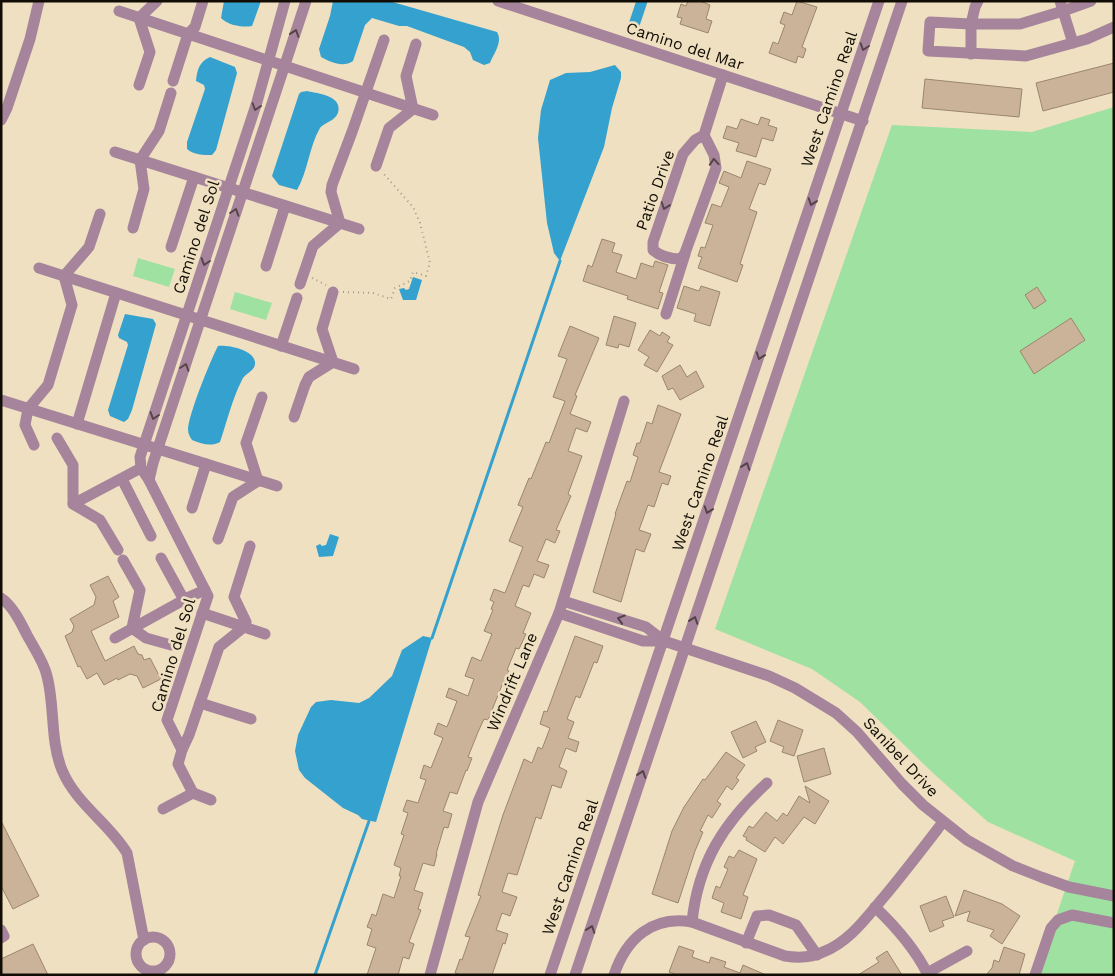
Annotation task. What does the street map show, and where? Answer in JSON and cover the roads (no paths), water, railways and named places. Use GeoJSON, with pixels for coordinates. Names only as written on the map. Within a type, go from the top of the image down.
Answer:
{"type":"FeatureCollection","features":[{"type":"Feature","properties":{"kind":"street"},"geometry":{"type":"LineString","coordinates":[[1,120],[7,108],[30,39],[39,1]]}},
{"type":"Feature","properties":{"kind":"street"},"geometry":{"type":"LineString","coordinates":[[139,18],[157,1]]}},
{"type":"Feature","properties":{"kind":"street"},"geometry":{"type":"LineString","coordinates":[[134,228],[144,190],[140,160],[159,131],[188,34],[195,26],[203,1]]}},
{"type":"Feature","properties":{"kind":"street","name":"Camino del Sol"},"geometry":{"type":"LineString","coordinates":[[192,790],[178,764],[182,750],[167,720],[208,596],[150,480],[141,468],[140,457],[258,102],[285,1]]}},
{"type":"Feature","properties":{"kind":"street","name":"Camino del Sol"},"geometry":{"type":"LineString","coordinates":[[150,480],[158,449],[200,320],[306,1]]}},
{"type":"Feature","properties":{"kind":"street","name":"Camino del Mar"},"geometry":{"type":"LineString","coordinates":[[498,1],[863,121]]}},
{"type":"Feature","properties":{"kind":"street","name":"West Camino Real"},"geometry":{"type":"LineString","coordinates":[[550,975],[879,1]]}},
{"type":"Feature","properties":{"kind":"street"},"geometry":{"type":"LineString","coordinates":[[575,975],[902,1]]}},
{"type":"Feature","properties":{"kind":"street"},"geometry":{"type":"LineString","coordinates":[[971,54],[971,24],[978,1]]}},
{"type":"Feature","properties":{"kind":"street"},"geometry":{"type":"LineString","coordinates":[[1091,1],[1062,6],[1020,24],[930,22],[928,51],[1026,56],[1087,39],[1114,27]]}},
{"type":"Feature","properties":{"kind":"street"},"geometry":{"type":"LineString","coordinates":[[1062,6],[1073,43]]}},
{"type":"Feature","properties":{"kind":"street"},"geometry":{"type":"LineString","coordinates":[[118,11],[433,115]]}},
{"type":"Feature","properties":{"kind":"street"},"geometry":{"type":"LineString","coordinates":[[139,18],[150,52],[139,86]]}},
{"type":"Feature","properties":{"kind":"street"},"geometry":{"type":"LineString","coordinates":[[340,223],[331,192],[332,185],[384,40]]}},
{"type":"Feature","properties":{"kind":"street"},"geometry":{"type":"LineString","coordinates":[[413,109],[406,76],[416,44]]}},
{"type":"Feature","properties":{"kind":"street"},"geometry":{"type":"LineString","coordinates":[[666,314],[685,253],[716,168],[714,155],[704,135],[723,75]]}},
{"type":"Feature","properties":{"kind":"street"},"geometry":{"type":"LineString","coordinates":[[376,166],[389,128],[413,109]]}},
{"type":"Feature","properties":{"kind":"street","name":"Patio Drive"},"geometry":{"type":"LineString","coordinates":[[685,253],[681,259],[658,255],[653,250],[653,242],[683,154],[695,140],[704,135]]}},
{"type":"Feature","properties":{"kind":"street"},"geometry":{"type":"LineString","coordinates":[[115,152],[359,229]]}},
{"type":"Feature","properties":{"kind":"street"},"geometry":{"type":"LineString","coordinates":[[171,247],[194,177]]}},
{"type":"Feature","properties":{"kind":"street"},"geometry":{"type":"LineString","coordinates":[[266,266],[286,206]]}},
{"type":"Feature","properties":{"kind":"street"},"geometry":{"type":"LineString","coordinates":[[64,276],[89,247],[100,214]]}},
{"type":"Feature","properties":{"kind":"street"},"geometry":{"type":"LineString","coordinates":[[302,279],[313,246],[340,223]]}},
{"type":"Feature","properties":{"kind":"street"},"geometry":{"type":"LineString","coordinates":[[40,268],[354,369]]}},
{"type":"Feature","properties":{"kind":"street"},"geometry":{"type":"LineString","coordinates":[[34,445],[25,425],[28,409],[48,385],[72,305],[64,276]]}},
{"type":"Feature","properties":{"kind":"street"},"geometry":{"type":"LineString","coordinates":[[333,292],[322,329],[333,362]]}},
{"type":"Feature","properties":{"kind":"street"},"geometry":{"type":"LineString","coordinates":[[77,424],[116,293]]}},
{"type":"Feature","properties":{"kind":"street"},"geometry":{"type":"LineString","coordinates":[[281,346],[297,298]]}},
{"type":"Feature","properties":{"kind":"street"},"geometry":{"type":"LineString","coordinates":[[294,418],[309,377],[333,362]]}},
{"type":"Feature","properties":{"kind":"street"},"geometry":{"type":"LineString","coordinates":[[258,481],[246,443],[262,397]]}},
{"type":"Feature","properties":{"kind":"street"},"geometry":{"type":"LineString","coordinates":[[1,400],[277,486]]}},
{"type":"Feature","properties":{"kind":"street","name":"Windrift Lane"},"geometry":{"type":"LineString","coordinates":[[430,975],[478,802],[561,607],[624,401]]}},
{"type":"Feature","properties":{"kind":"street"},"geometry":{"type":"LineString","coordinates":[[57,438],[73,465],[73,504]]}},
{"type":"Feature","properties":{"kind":"street"},"geometry":{"type":"LineString","coordinates":[[192,508],[206,464]]}},
{"type":"Feature","properties":{"kind":"street"},"geometry":{"type":"LineString","coordinates":[[73,504],[141,468]]}},
{"type":"Feature","properties":{"kind":"street"},"geometry":{"type":"LineString","coordinates":[[122,479],[152,536]]}},
{"type":"Feature","properties":{"kind":"street"},"geometry":{"type":"LineString","coordinates":[[218,540],[233,497],[258,481]]}},
{"type":"Feature","properties":{"kind":"street"},"geometry":{"type":"LineString","coordinates":[[73,504],[100,520],[140,590],[132,628]]}},
{"type":"Feature","properties":{"kind":"street"},"geometry":{"type":"LineString","coordinates":[[182,750],[189,735],[219,647],[244,627],[246,622],[234,597],[250,546]]}},
{"type":"Feature","properties":{"kind":"street"},"geometry":{"type":"LineString","coordinates":[[161,558],[184,600]]}},
{"type":"Feature","properties":{"kind":"street"},"geometry":{"type":"LineString","coordinates":[[115,638],[205,590]]}},
{"type":"Feature","properties":{"kind":"street"},"geometry":{"type":"LineString","coordinates":[[1,598],[6,601],[20,622],[47,675],[56,746],[61,769],[72,788],[94,815],[120,840],[127,853],[144,940]]}},
{"type":"Feature","properties":{"kind":"street","name":"Sanibel Drive"},"geometry":{"type":"LineString","coordinates":[[561,607],[643,641],[664,641],[769,676],[812,697],[857,732],[902,784],[943,822],[974,844],[1013,866],[1069,886],[1114,896]]}},
{"type":"Feature","properties":{"kind":"street"},"geometry":{"type":"LineString","coordinates":[[202,613],[265,634]]}},
{"type":"Feature","properties":{"kind":"street"},"geometry":{"type":"LineString","coordinates":[[132,628],[146,638],[171,645]]}},
{"type":"Feature","properties":{"kind":"street"},"geometry":{"type":"LineString","coordinates":[[200,702],[251,720]]}},
{"type":"Feature","properties":{"kind":"street"},"geometry":{"type":"LineString","coordinates":[[692,922],[698,886],[714,847],[737,812],[767,783]]}},
{"type":"Feature","properties":{"kind":"street"},"geometry":{"type":"LineString","coordinates":[[163,809],[192,790],[211,800]]}},
{"type":"Feature","properties":{"kind":"street"},"geometry":{"type":"LineString","coordinates":[[614,975],[625,949],[636,936],[666,922],[692,922],[785,956],[817,955],[831,948],[859,926],[943,822]]}},
{"type":"Feature","properties":{"kind":"street"},"geometry":{"type":"LineString","coordinates":[[875,907],[896,927],[928,974],[967,951]]}},
{"type":"Feature","properties":{"kind":"street"},"geometry":{"type":"LineString","coordinates":[[746,943],[757,916],[769,915],[796,925],[817,955]]}},
{"type":"Feature","properties":{"kind":"street"},"geometry":{"type":"LineString","coordinates":[[1035,975],[1051,928],[1058,920],[1072,915],[1114,923]]}},
{"type":"Feature","properties":{"kind":"street"},"geometry":{"type":"LineString","coordinates":[[1,930],[4,936],[1,938]]}},
{"type":"Feature","properties":{"kind":"water"},"geometry":{"type":"Polygon","coordinates":[[[224,1],[261,1],[252,26],[235,25],[221,18],[224,1]]]}},
{"type":"Feature","properties":{"kind":"water"},"geometry":{"type":"Polygon","coordinates":[[[333,1],[389,1],[497,32],[499,40],[490,63],[484,65],[473,60],[470,52],[464,47],[407,26],[399,26],[372,18],[365,25],[353,61],[337,64],[321,57],[319,49],[333,1]]]}},
{"type":"Feature","properties":{"kind":"water"},"geometry":{"type":"Polygon","coordinates":[[[210,57],[235,67],[237,73],[216,150],[212,155],[202,155],[187,149],[187,142],[205,89],[204,85],[196,81],[197,73],[201,64],[210,57]]]}},
{"type":"Feature","properties":{"kind":"water"},"geometry":{"type":"Polygon","coordinates":[[[615,65],[621,72],[621,78],[612,108],[604,147],[560,261],[554,253],[547,223],[538,138],[541,110],[550,80],[566,73],[590,72],[615,65]]]}},
{"type":"Feature","properties":{"kind":"water"},"geometry":{"type":"Polygon","coordinates":[[[307,91],[333,99],[338,105],[339,110],[332,120],[320,128],[316,135],[304,175],[297,190],[279,185],[272,176],[299,94],[307,91]]]}},
{"type":"Feature","properties":{"kind":"water"},"geometry":{"type":"Polygon","coordinates":[[[413,277],[422,280],[416,300],[403,300],[399,289],[409,289],[413,277]]]}},
{"type":"Feature","properties":{"kind":"water"},"geometry":{"type":"Polygon","coordinates":[[[125,314],[153,319],[156,324],[132,410],[128,419],[124,422],[110,416],[108,410],[128,345],[118,335],[125,314]]]}},
{"type":"Feature","properties":{"kind":"water"},"geometry":{"type":"Polygon","coordinates":[[[218,346],[233,347],[245,351],[253,358],[255,365],[243,378],[238,387],[220,442],[213,444],[199,443],[192,440],[189,434],[189,422],[200,388],[218,346]]]}},
{"type":"Feature","properties":{"kind":"water"},"geometry":{"type":"Polygon","coordinates":[[[330,534],[339,537],[333,556],[319,557],[316,546],[320,544],[322,546],[326,545],[330,534]]]}},
{"type":"Feature","properties":{"kind":"water"},"geometry":{"type":"Polygon","coordinates":[[[423,636],[432,638],[376,822],[362,819],[343,808],[305,778],[299,770],[295,751],[298,735],[311,707],[316,702],[331,700],[359,703],[369,698],[392,676],[402,650],[423,636]]]}},
{"type":"Feature","properties":{"kind":"waterway"},"geometry":{"type":"LineString","coordinates":[[635,22],[642,1]]}},
{"type":"Feature","properties":{"kind":"waterway"},"geometry":{"type":"LineString","coordinates":[[432,638],[560,261]]}},
{"type":"Feature","properties":{"kind":"waterway"},"geometry":{"type":"LineString","coordinates":[[315,975],[369,821]]}}]}
